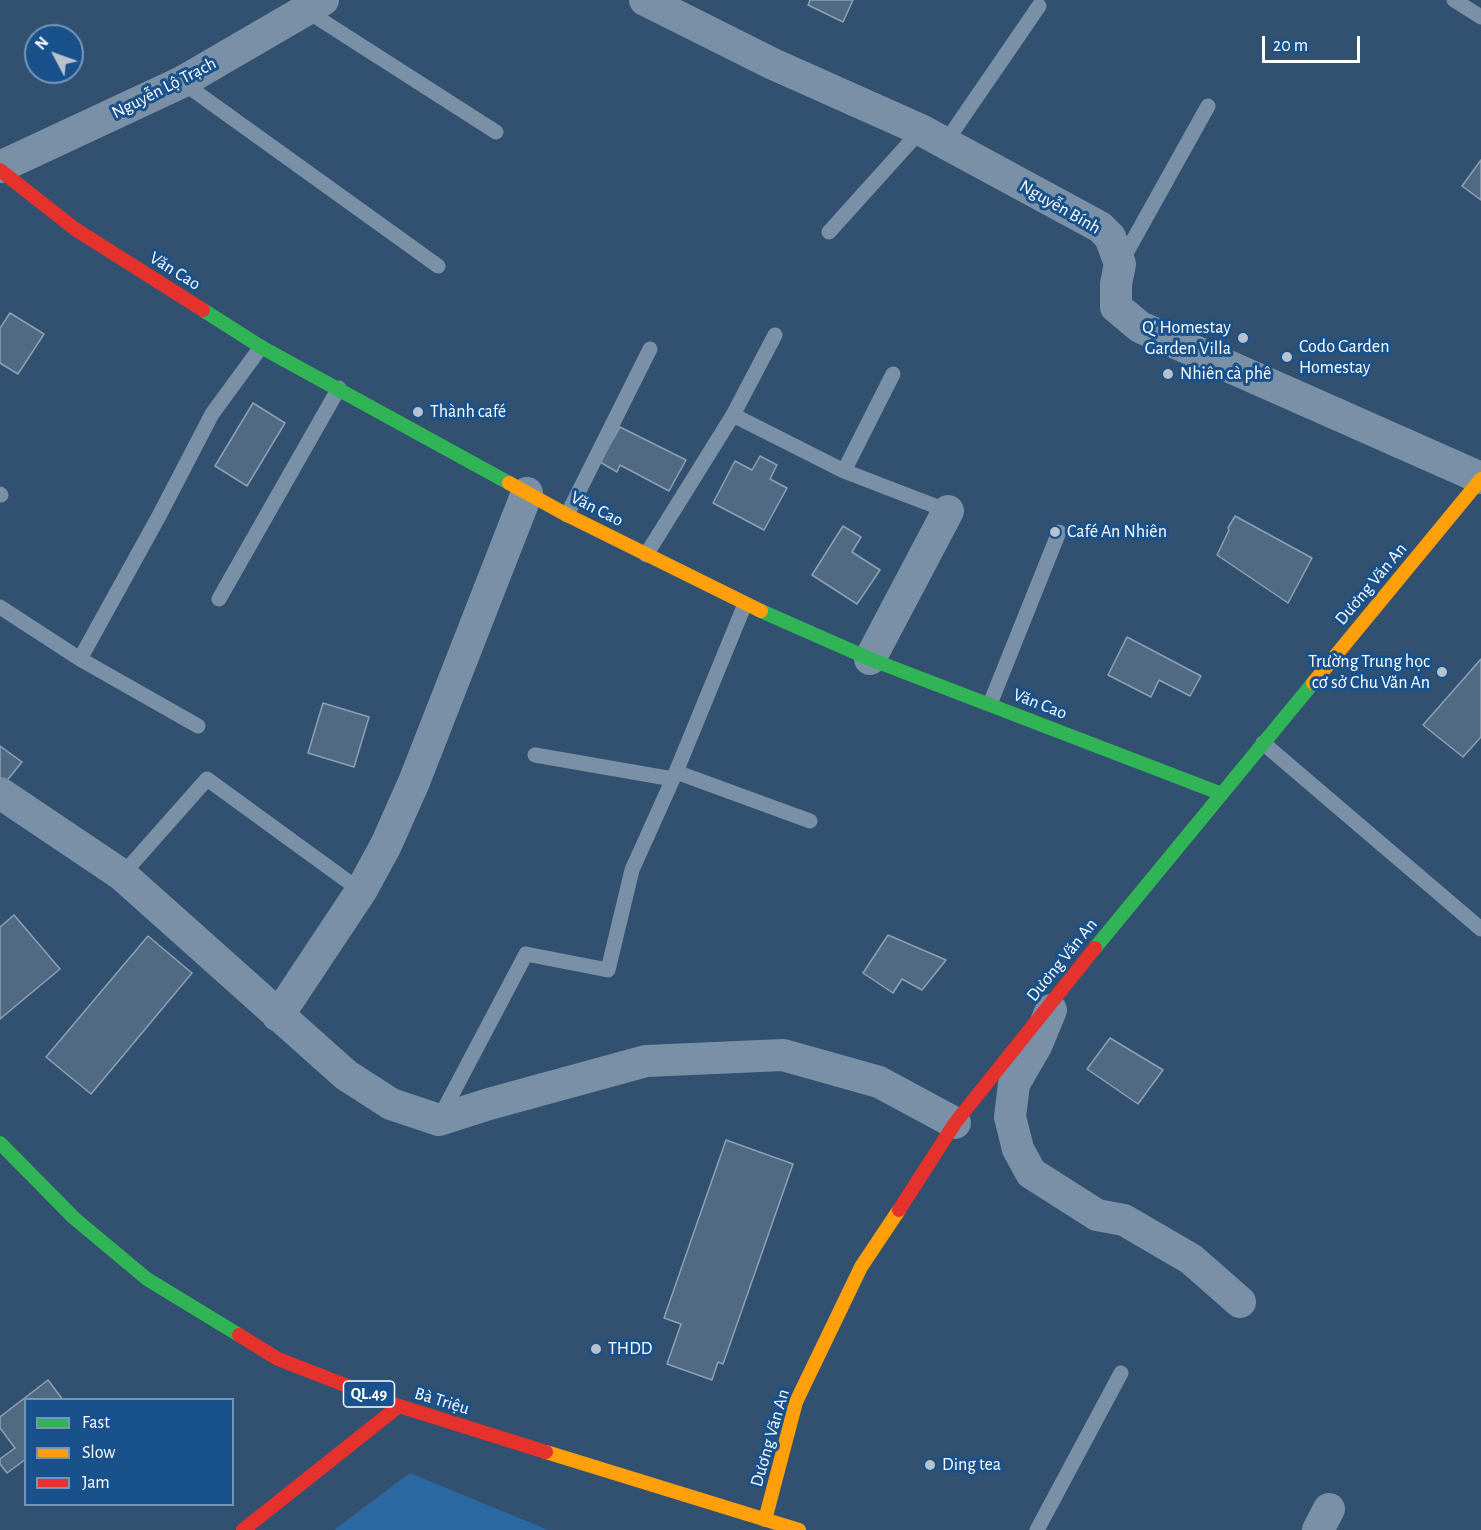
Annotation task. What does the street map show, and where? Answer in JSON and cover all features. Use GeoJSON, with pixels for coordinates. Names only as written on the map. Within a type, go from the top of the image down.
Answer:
{"type":"FeatureCollection","features":[{"type":"Feature","properties":{"kind":"main road","name":"Văn Cao"},"geometry":{"type":"LineString","coordinates":[[0,169],[75,229],[261,347],[567,515],[745,604],[870,659],[1222,794]]}},
{"type":"Feature","properties":{"kind":"main road","name":"Dương Văn An"},"geometry":{"type":"LineString","coordinates":[[765,1527],[796,1402],[861,1267],[955,1123],[1060,990],[1263,743],[1477,491]]}},
{"type":"Feature","properties":{"kind":"main road","name":"Bà Triệu"},"geometry":{"type":"LineString","coordinates":[[0,1143],[74,1218],[147,1279],[278,1359],[399,1406],[765,1527],[799,1530]]}},
{"type":"Feature","properties":{"kind":"main road"},"geometry":{"type":"LineString","coordinates":[[243,1530],[399,1406]]}},
{"type":"Feature","properties":{"kind":"street","name":"Nguyễn Bính"},"geometry":{"type":"LineString","coordinates":[[645,0],[772,64],[933,137],[1100,227],[1110,237],[1120,264],[1116,284],[1116,307],[1140,327],[1477,491]]}},
{"type":"Feature","properties":{"kind":"street","name":"Nguyễn Lộ Trạch"},"geometry":{"type":"LineString","coordinates":[[0,169],[182,82],[315,6]]}},
{"type":"Feature","properties":{"kind":"street"},"geometry":{"type":"LineString","coordinates":[[278,1016],[361,891],[386,845],[414,782],[527,493]]}},
{"type":"Feature","properties":{"kind":"street"},"geometry":{"type":"LineString","coordinates":[[870,659],[948,511]]}},
{"type":"Feature","properties":{"kind":"street"},"geometry":{"type":"LineString","coordinates":[[0,793],[122,875],[346,1075],[391,1104],[439,1120],[489,1104],[646,1062],[783,1055],[879,1082],[955,1123]]}},
{"type":"Feature","properties":{"kind":"street"},"geometry":{"type":"LineString","coordinates":[[1060,990],[1036,1046],[1014,1084],[1010,1117],[1018,1149],[1031,1173],[1097,1215],[1124,1220],[1191,1259],[1240,1302]]}},
{"type":"Feature","properties":{"kind":"lane"},"geometry":{"type":"LineString","coordinates":[[1454,0],[1481,17]]}},
{"type":"Feature","properties":{"kind":"lane"},"geometry":{"type":"LineString","coordinates":[[315,6],[496,132]]}},
{"type":"Feature","properties":{"kind":"lane"},"geometry":{"type":"LineString","coordinates":[[830,232],[933,137],[1038,6]]}},
{"type":"Feature","properties":{"kind":"lane"},"geometry":{"type":"LineString","coordinates":[[182,82],[438,266]]}},
{"type":"Feature","properties":{"kind":"lane"},"geometry":{"type":"LineString","coordinates":[[1120,264],[1208,106]]}},
{"type":"Feature","properties":{"kind":"lane"},"geometry":{"type":"LineString","coordinates":[[646,555],[733,415],[775,335]]}},
{"type":"Feature","properties":{"kind":"lane"},"geometry":{"type":"LineString","coordinates":[[80,659],[212,414],[261,347]]}},
{"type":"Feature","properties":{"kind":"lane"},"geometry":{"type":"LineString","coordinates":[[567,515],[650,349]]}},
{"type":"Feature","properties":{"kind":"lane"},"geometry":{"type":"LineString","coordinates":[[844,471],[893,374]]}},
{"type":"Feature","properties":{"kind":"lane"},"geometry":{"type":"LineString","coordinates":[[219,600],[339,388]]}},
{"type":"Feature","properties":{"kind":"lane"},"geometry":{"type":"LineString","coordinates":[[733,415],[844,471],[948,511]]}},
{"type":"Feature","properties":{"kind":"lane"},"geometry":{"type":"LineString","coordinates":[[990,704],[1059,532]]}},
{"type":"Feature","properties":{"kind":"lane"},"geometry":{"type":"LineString","coordinates":[[439,1120],[526,954],[608,970],[632,870],[745,604]]}},
{"type":"Feature","properties":{"kind":"lane"},"geometry":{"type":"LineString","coordinates":[[0,607],[80,659],[198,726]]}},
{"type":"Feature","properties":{"kind":"lane"},"geometry":{"type":"LineString","coordinates":[[1263,743],[1481,929]]}},
{"type":"Feature","properties":{"kind":"lane"},"geometry":{"type":"LineString","coordinates":[[535,755],[674,775],[810,821]]}},
{"type":"Feature","properties":{"kind":"lane"},"geometry":{"type":"LineString","coordinates":[[122,875],[207,779],[361,891]]}},
{"type":"Feature","properties":{"kind":"lane"},"geometry":{"type":"LineString","coordinates":[[1037,1530],[1121,1373]]}},
{"type":"Feature","properties":{"kind":"shaded area"},"geometry":{"type":"Polygon","coordinates":[[[410,1473],[548,1530],[334,1530],[410,1473]]]}},
{"type":"Feature","properties":{"kind":"building"},"geometry":{"type":"Polygon","coordinates":[[[810,0],[853,0],[843,22],[808,5],[810,0]]]}},
{"type":"Feature","properties":{"kind":"building"},"geometry":{"type":"Polygon","coordinates":[[[1481,160],[1481,200],[1462,186],[1481,160]]]}},
{"type":"Feature","properties":{"kind":"building"},"geometry":{"type":"Polygon","coordinates":[[[10,313],[44,334],[18,374],[0,363],[0,328],[10,313]]]}},
{"type":"Feature","properties":{"kind":"building"},"geometry":{"type":"Polygon","coordinates":[[[253,403],[285,423],[247,486],[215,466],[253,403]]]}},
{"type":"Feature","properties":{"kind":"building"},"geometry":{"type":"Polygon","coordinates":[[[620,427],[686,460],[669,491],[620,465],[617,472],[600,462],[620,427]]]}},
{"type":"Feature","properties":{"kind":"building"},"geometry":{"type":"Polygon","coordinates":[[[760,456],[777,465],[770,479],[787,488],[764,530],[713,503],[735,461],[752,470],[760,456]]]}},
{"type":"Feature","properties":{"kind":"building"},"geometry":{"type":"Polygon","coordinates":[[[1235,516],[1312,558],[1288,603],[1217,555],[1235,516]]]}},
{"type":"Feature","properties":{"kind":"building"},"geometry":{"type":"Polygon","coordinates":[[[843,526],[861,537],[852,552],[880,570],[857,604],[812,575],[843,526]]]}},
{"type":"Feature","properties":{"kind":"building"},"geometry":{"type":"Polygon","coordinates":[[[1127,637],[1201,676],[1190,696],[1159,680],[1151,697],[1108,675],[1127,637]]]}},
{"type":"Feature","properties":{"kind":"building"},"geometry":{"type":"Polygon","coordinates":[[[1481,659],[1481,737],[1463,757],[1423,725],[1481,659]]]}},
{"type":"Feature","properties":{"kind":"building"},"geometry":{"type":"Polygon","coordinates":[[[323,703],[369,717],[354,767],[308,753],[323,703]]]}},
{"type":"Feature","properties":{"kind":"building"},"geometry":{"type":"Polygon","coordinates":[[[0,746],[22,762],[0,789],[0,746]]]}},
{"type":"Feature","properties":{"kind":"building"},"geometry":{"type":"Polygon","coordinates":[[[14,915],[60,969],[0,1019],[0,927],[14,915]]]}},
{"type":"Feature","properties":{"kind":"building"},"geometry":{"type":"Polygon","coordinates":[[[888,935],[946,960],[922,990],[902,979],[893,993],[863,973],[888,935]]]}},
{"type":"Feature","properties":{"kind":"building"},"geometry":{"type":"Polygon","coordinates":[[[148,936],[192,973],[91,1094],[46,1057],[148,936]]]}},
{"type":"Feature","properties":{"kind":"building"},"geometry":{"type":"Polygon","coordinates":[[[1110,1038],[1163,1070],[1138,1104],[1087,1069],[1110,1038]]]}},
{"type":"Feature","properties":{"kind":"building"},"geometry":{"type":"Polygon","coordinates":[[[726,1140],[793,1164],[723,1364],[718,1362],[712,1380],[667,1364],[681,1324],[664,1318],[726,1140]]]}},
{"type":"Feature","properties":{"kind":"building"},"geometry":{"type":"Polygon","coordinates":[[[48,1380],[62,1398],[25,1398],[48,1380]]]}},
{"type":"Feature","properties":{"kind":"building"},"geometry":{"type":"Polygon","coordinates":[[[24,1398],[24,1460],[7,1473],[0,1464],[0,1459],[15,1448],[0,1428],[0,1417],[24,1398]]]}},
{"type":"Feature","properties":{"kind":"traffic: fast"},"geometry":{"type":"LineString","coordinates":[[203,310],[261,347],[509,483]]}},
{"type":"Feature","properties":{"kind":"traffic: fast"},"geometry":{"type":"LineString","coordinates":[[761,611],[870,659],[1222,794]]}},
{"type":"Feature","properties":{"kind":"traffic: fast"},"geometry":{"type":"LineString","coordinates":[[1095,948],[1313,683]]}},
{"type":"Feature","properties":{"kind":"traffic: fast"},"geometry":{"type":"LineString","coordinates":[[0,1143],[74,1218],[147,1279],[239,1335]]}},
{"type":"Feature","properties":{"kind":"traffic: slow"},"geometry":{"type":"LineString","coordinates":[[1313,683],[1481,479]]}},
{"type":"Feature","properties":{"kind":"traffic: slow"},"geometry":{"type":"LineString","coordinates":[[509,483],[567,515],[761,611]]}},
{"type":"Feature","properties":{"kind":"traffic: slow"},"geometry":{"type":"LineString","coordinates":[[765,1520],[796,1402],[861,1267],[899,1210]]}},
{"type":"Feature","properties":{"kind":"traffic: slow"},"geometry":{"type":"LineString","coordinates":[[546,1452],[799,1530]]}},
{"type":"Feature","properties":{"kind":"traffic: jam"},"geometry":{"type":"LineString","coordinates":[[0,170],[75,229],[203,310]]}},
{"type":"Feature","properties":{"kind":"traffic: jam"},"geometry":{"type":"LineString","coordinates":[[899,1210],[955,1123],[1095,948]]}},
{"type":"Feature","properties":{"kind":"traffic: jam"},"geometry":{"type":"LineString","coordinates":[[239,1335],[278,1359],[399,1406],[546,1452]]}},
{"type":"Feature","properties":{"kind":"traffic: jam"},"geometry":{"type":"LineString","coordinates":[[243,1530],[399,1406]]}},
{"type":"Feature","properties":{"kind":"place","name":"Q' Homestay Garden Villa"},"geometry":{"type":"Point","coordinates":[1243,338]}},
{"type":"Feature","properties":{"kind":"place","name":"Codo Garden Homestay"},"geometry":{"type":"Point","coordinates":[1287,357]}},
{"type":"Feature","properties":{"kind":"place","name":"Nhiên cà phê"},"geometry":{"type":"Point","coordinates":[1168,374]}},
{"type":"Feature","properties":{"kind":"place","name":"Thành café"},"geometry":{"type":"Point","coordinates":[418,412]}},
{"type":"Feature","properties":{"kind":"place","name":"Café An Nhiên"},"geometry":{"type":"Point","coordinates":[1055,532]}},
{"type":"Feature","properties":{"kind":"place","name":"Trường Trung học cơ sở Chu Văn An"},"geometry":{"type":"Point","coordinates":[1442,672]}},
{"type":"Feature","properties":{"kind":"place","name":"THDD"},"geometry":{"type":"Point","coordinates":[596,1349]}},
{"type":"Feature","properties":{"kind":"place","name":"Ding tea"},"geometry":{"type":"Point","coordinates":[930,1465]}}]}
